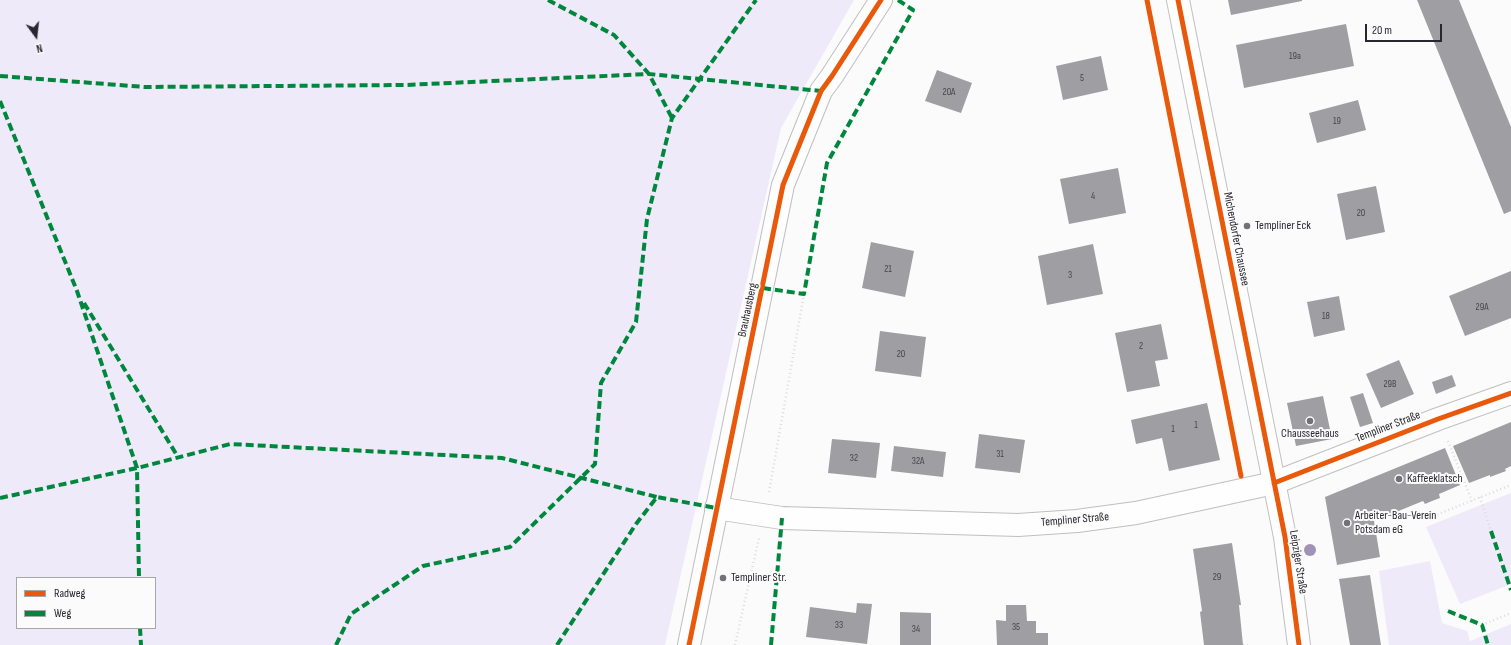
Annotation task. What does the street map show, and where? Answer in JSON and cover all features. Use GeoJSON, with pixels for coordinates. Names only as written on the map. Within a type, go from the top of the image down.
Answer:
{"type":"FeatureCollection","features":[{"type":"Feature","properties":{"kind":"main road","name":"Brauhausberg"},"geometry":{"type":"LineString","coordinates":[[688,645],[783,185],[821,91],[881,0]]}},
{"type":"Feature","properties":{"kind":"main road","name":"Michendorfer Chaussee"},"geometry":{"type":"LineString","coordinates":[[1178,0],[1274,483]]}},
{"type":"Feature","properties":{"kind":"main road","name":"Templiner Straße"},"geometry":{"type":"LineString","coordinates":[[716,508],[782,518],[1018,525],[1077,521],[1136,513],[1274,483],[1438,419],[1511,393]]}},
{"type":"Feature","properties":{"kind":"main road","name":"Leipziger Straße"},"geometry":{"type":"LineString","coordinates":[[1274,483],[1286,545],[1299,645]]}},
{"type":"Feature","properties":{"kind":"path"},"geometry":{"type":"LineString","coordinates":[[735,645],[765,516],[804,294]]}},
{"type":"Feature","properties":{"kind":"path"},"geometry":{"type":"LineString","coordinates":[[1438,419],[1472,501]]}},
{"type":"Feature","properties":{"kind":"path"},"geometry":{"type":"LineString","coordinates":[[1426,519],[1511,485]]}},
{"type":"Feature","properties":{"kind":"path"},"geometry":{"type":"LineString","coordinates":[[1480,497],[1491,531]]}},
{"type":"Feature","properties":{"kind":"path"},"geometry":{"type":"LineString","coordinates":[[1482,625],[1511,613]]}},
{"type":"Feature","properties":{"kind":"path"},"geometry":{"type":"LineString","coordinates":[[1243,645],[1248,645]]}},
{"type":"Feature","properties":{"kind":"shaded area"},"geometry":{"type":"Polygon","coordinates":[[[0,0],[854,0],[781,128],[665,645],[0,645],[0,0]]]}},
{"type":"Feature","properties":{"kind":"shaded area"},"geometry":{"type":"Polygon","coordinates":[[[1511,493],[1511,584],[1460,604],[1426,527],[1511,493]]]}},
{"type":"Feature","properties":{"kind":"shaded area"},"geometry":{"type":"Polygon","coordinates":[[[1430,561],[1442,623],[1467,631],[1470,641],[1511,624],[1511,645],[1389,645],[1379,571],[1430,561]]]}},
{"type":"Feature","properties":{"kind":"building"},"geometry":{"type":"Polygon","coordinates":[[[1228,0],[1302,0],[1302,1],[1231,15],[1228,0]]]}},
{"type":"Feature","properties":{"kind":"building"},"geometry":{"type":"Polygon","coordinates":[[[1417,0],[1459,0],[1511,127],[1511,211],[1504,214],[1417,0]]]}},
{"type":"Feature","properties":{"kind":"building"},"geometry":{"type":"Polygon","coordinates":[[[1346,24],[1354,66],[1244,88],[1236,45],[1346,24]]]}},
{"type":"Feature","properties":{"kind":"building"},"geometry":{"type":"Polygon","coordinates":[[[1101,56],[1108,90],[1063,100],[1056,66],[1101,56]]]}},
{"type":"Feature","properties":{"kind":"building"},"geometry":{"type":"Polygon","coordinates":[[[937,70],[972,83],[961,113],[925,101],[937,70]]]}},
{"type":"Feature","properties":{"kind":"building"},"geometry":{"type":"Polygon","coordinates":[[[1358,100],[1366,130],[1317,143],[1309,113],[1358,100]]]}},
{"type":"Feature","properties":{"kind":"building"},"geometry":{"type":"Polygon","coordinates":[[[1118,168],[1126,213],[1069,224],[1060,179],[1118,168]]]}},
{"type":"Feature","properties":{"kind":"building"},"geometry":{"type":"Polygon","coordinates":[[[1376,186],[1385,232],[1346,240],[1337,194],[1376,186]]]}},
{"type":"Feature","properties":{"kind":"building"},"geometry":{"type":"Polygon","coordinates":[[[871,242],[914,251],[905,297],[862,288],[871,242]]]}},
{"type":"Feature","properties":{"kind":"building"},"geometry":{"type":"Polygon","coordinates":[[[1093,244],[1103,294],[1047,305],[1038,256],[1093,244]]]}},
{"type":"Feature","properties":{"kind":"building"},"geometry":{"type":"Polygon","coordinates":[[[1511,271],[1511,318],[1465,336],[1449,296],[1511,271]]]}},
{"type":"Feature","properties":{"kind":"building"},"geometry":{"type":"Polygon","coordinates":[[[1339,296],[1345,330],[1314,337],[1307,302],[1339,296]]]}},
{"type":"Feature","properties":{"kind":"building"},"geometry":{"type":"Polygon","coordinates":[[[1161,324],[1168,359],[1155,361],[1160,386],[1127,392],[1115,333],[1161,324]]]}},
{"type":"Feature","properties":{"kind":"building"},"geometry":{"type":"Polygon","coordinates":[[[880,331],[926,337],[921,377],[875,371],[880,331]]]}},
{"type":"Feature","properties":{"kind":"building"},"geometry":{"type":"Polygon","coordinates":[[[1399,360],[1414,394],[1381,408],[1366,374],[1399,360]]]}},
{"type":"Feature","properties":{"kind":"building"},"geometry":{"type":"Polygon","coordinates":[[[1452,375],[1456,386],[1436,394],[1432,382],[1452,375]]]}},
{"type":"Feature","properties":{"kind":"building"},"geometry":{"type":"Polygon","coordinates":[[[1363,393],[1373,423],[1360,427],[1350,397],[1363,393]]]}},
{"type":"Feature","properties":{"kind":"building","name":"Chausseehaus"},"geometry":{"type":"Polygon","coordinates":[[[1323,396],[1332,439],[1296,446],[1287,403],[1323,396]]]}},
{"type":"Feature","properties":{"kind":"building"},"geometry":{"type":"Polygon","coordinates":[[[1207,403],[1220,460],[1169,471],[1162,438],[1136,444],[1131,420],[1207,403]]]}},
{"type":"Feature","properties":{"kind":"building"},"geometry":{"type":"Polygon","coordinates":[[[1511,422],[1511,466],[1505,469],[1506,471],[1469,483],[1453,446],[1511,422]]]}},
{"type":"Feature","properties":{"kind":"building"},"geometry":{"type":"Polygon","coordinates":[[[979,434],[1025,440],[1020,473],[975,468],[979,434]]]}},
{"type":"Feature","properties":{"kind":"building"},"geometry":{"type":"Polygon","coordinates":[[[832,439],[880,443],[876,478],[828,473],[832,439]]]}},
{"type":"Feature","properties":{"kind":"building"},"geometry":{"type":"Polygon","coordinates":[[[894,446],[946,452],[943,477],[891,471],[894,446]]]}},
{"type":"Feature","properties":{"kind":"building"},"geometry":{"type":"Polygon","coordinates":[[[1445,448],[1460,485],[1439,494],[1440,498],[1425,504],[1423,501],[1374,521],[1380,557],[1337,565],[1325,497],[1445,448]]]}},
{"type":"Feature","properties":{"kind":"building"},"geometry":{"type":"Polygon","coordinates":[[[1232,543],[1241,605],[1239,605],[1243,645],[1204,645],[1200,612],[1202,611],[1193,549],[1232,543]]]}},
{"type":"Feature","properties":{"kind":"building"},"geometry":{"type":"Polygon","coordinates":[[[1370,575],[1381,645],[1350,645],[1339,579],[1370,575]]]}},
{"type":"Feature","properties":{"kind":"building"},"geometry":{"type":"Polygon","coordinates":[[[857,603],[872,604],[867,644],[806,637],[810,607],[856,613],[857,603]]]}},
{"type":"Feature","properties":{"kind":"building"},"geometry":{"type":"Polygon","coordinates":[[[1006,605],[1026,605],[1027,621],[1036,621],[1036,633],[1048,633],[1048,645],[997,645],[996,620],[1006,621],[1006,605]]]}},
{"type":"Feature","properties":{"kind":"building"},"geometry":{"type":"Polygon","coordinates":[[[900,612],[931,613],[931,645],[900,645],[900,612]]]}},
{"type":"Feature","properties":{"kind":"marked path"},"geometry":{"type":"LineString","coordinates":[[548,0],[614,35],[649,74],[672,118]]}},
{"type":"Feature","properties":{"kind":"marked path"},"geometry":{"type":"LineString","coordinates":[[336,645],[351,614],[423,566],[510,547],[595,464],[601,383],[636,322],[647,219],[672,118],[756,0]]}},
{"type":"Feature","properties":{"kind":"marked path"},"geometry":{"type":"LineString","coordinates":[[763,288],[804,294],[827,163],[913,10],[898,0]]}},
{"type":"Feature","properties":{"kind":"marked path"},"geometry":{"type":"LineString","coordinates":[[0,76],[145,87],[405,85],[649,74],[821,91]]}},
{"type":"Feature","properties":{"kind":"marked path"},"geometry":{"type":"LineString","coordinates":[[0,101],[77,291],[137,468],[139,577]]}},
{"type":"Feature","properties":{"kind":"marked path"},"geometry":{"type":"LineString","coordinates":[[84,303],[178,457]]}},
{"type":"Feature","properties":{"kind":"marked path"},"geometry":{"type":"LineString","coordinates":[[0,498],[137,468],[230,444],[502,458],[657,497]]}},
{"type":"Feature","properties":{"kind":"marked path"},"geometry":{"type":"LineString","coordinates":[[557,645],[636,524],[657,497],[716,508]]}},
{"type":"Feature","properties":{"kind":"marked path"},"geometry":{"type":"LineString","coordinates":[[771,645],[782,518]]}},
{"type":"Feature","properties":{"kind":"marked path"},"geometry":{"type":"LineString","coordinates":[[1491,531],[1511,590]]}},
{"type":"Feature","properties":{"kind":"marked path"},"geometry":{"type":"LineString","coordinates":[[1448,611],[1482,625],[1488,645]]}},
{"type":"Feature","properties":{"kind":"marked path"},"geometry":{"type":"LineString","coordinates":[[140,629],[141,645]]}},
{"type":"Feature","properties":{"kind":"cycle path"},"geometry":{"type":"LineString","coordinates":[[689,645],[783,185],[821,91],[881,0]]}},
{"type":"Feature","properties":{"kind":"cycle path"},"geometry":{"type":"LineString","coordinates":[[1147,0],[1241,476]]}},
{"type":"Feature","properties":{"kind":"cycle path"},"geometry":{"type":"LineString","coordinates":[[1178,0],[1285,537],[1299,645]]}},
{"type":"Feature","properties":{"kind":"cycle path"},"geometry":{"type":"LineString","coordinates":[[1274,483],[1438,419],[1511,393]]}},
{"type":"Feature","properties":{"kind":"place","name":"Templiner Eck"},"geometry":{"type":"Point","coordinates":[1247,226]}},
{"type":"Feature","properties":{"kind":"place","name":"Chausseehaus"},"geometry":{"type":"Point","coordinates":[1310,421]}},
{"type":"Feature","properties":{"kind":"place","name":"Kaffeeklatsch"},"geometry":{"type":"Point","coordinates":[1399,479]}},
{"type":"Feature","properties":{"kind":"place","name":"Arbeiter-Bau-Verein Potsdam eG"},"geometry":{"type":"Point","coordinates":[1347,523]}},
{"type":"Feature","properties":{"kind":"place","name":"Templiner Str."},"geometry":{"type":"Point","coordinates":[723,578]}}]}
